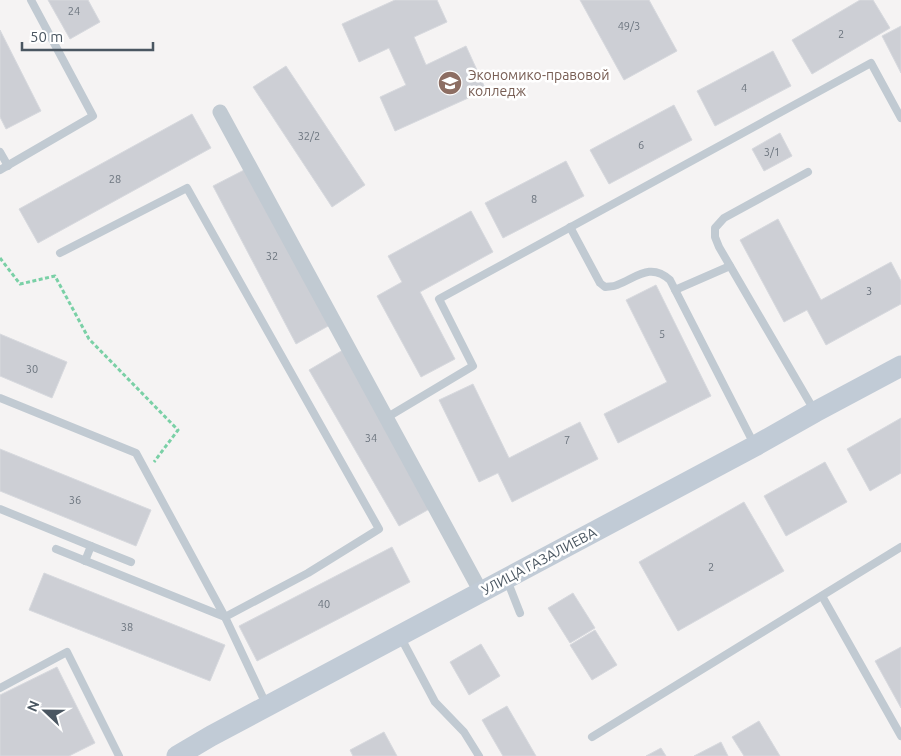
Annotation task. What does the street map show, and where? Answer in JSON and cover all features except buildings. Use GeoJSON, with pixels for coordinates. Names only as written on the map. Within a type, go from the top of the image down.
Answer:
{"type":"FeatureCollection","features":[{"type":"Feature","properties":{"kind":"main road","name":"УЛИЦА ГАЗАЛИЕВА"},"geometry":{"type":"LineString","coordinates":[[177,756],[901,366]]}},
{"type":"Feature","properties":{"kind":"street"},"geometry":{"type":"LineString","coordinates":[[220,112],[482,592]]}},
{"type":"Feature","properties":{"kind":"lane"},"geometry":{"type":"LineString","coordinates":[[0,170],[93,116],[31,0]]}},
{"type":"Feature","properties":{"kind":"lane"},"geometry":{"type":"LineString","coordinates":[[386,418],[473,366],[439,299],[871,63],[901,118]]}},
{"type":"Feature","properties":{"kind":"lane"},"geometry":{"type":"LineString","coordinates":[[0,152],[8,166]]}},
{"type":"Feature","properties":{"kind":"lane"},"geometry":{"type":"LineString","coordinates":[[808,172],[724,218],[715,228],[715,237],[815,412]]}},
{"type":"Feature","properties":{"kind":"lane"},"geometry":{"type":"LineString","coordinates":[[56,549],[225,617],[308,573],[379,529],[187,188],[60,254]]}},
{"type":"Feature","properties":{"kind":"lane"},"geometry":{"type":"LineString","coordinates":[[570,228],[600,283],[605,287],[615,286],[644,272],[665,275],[670,280],[755,446]]}},
{"type":"Feature","properties":{"kind":"lane"},"geometry":{"type":"LineString","coordinates":[[675,290],[730,266]]}},
{"type":"Feature","properties":{"kind":"lane"},"geometry":{"type":"LineString","coordinates":[[0,398],[136,453],[225,617],[267,706]]}},
{"type":"Feature","properties":{"kind":"lane"},"geometry":{"type":"LineString","coordinates":[[0,509],[131,562]]}},
{"type":"Feature","properties":{"kind":"lane"},"geometry":{"type":"LineString","coordinates":[[85,561],[91,546]]}},
{"type":"Feature","properties":{"kind":"lane"},"geometry":{"type":"LineString","coordinates":[[592,737],[901,547]]}},
{"type":"Feature","properties":{"kind":"lane"},"geometry":{"type":"LineString","coordinates":[[506,578],[520,613]]}},
{"type":"Feature","properties":{"kind":"lane"},"geometry":{"type":"LineString","coordinates":[[822,596],[901,736]]}},
{"type":"Feature","properties":{"kind":"lane"},"geometry":{"type":"LineString","coordinates":[[399,636],[435,702],[464,732],[479,756]]}},
{"type":"Feature","properties":{"kind":"lane"},"geometry":{"type":"LineString","coordinates":[[0,688],[67,652],[119,756]]}},
{"type":"Feature","properties":{"kind":"path"},"geometry":{"type":"LineString","coordinates":[[0,258],[20,284],[55,276],[89,339],[178,430],[147,472]]}},
{"type":"Feature","properties":{"kind":"place","name":"Экономико-правовой колледж"},"geometry":{"type":"Point","coordinates":[450,83]}}]}
